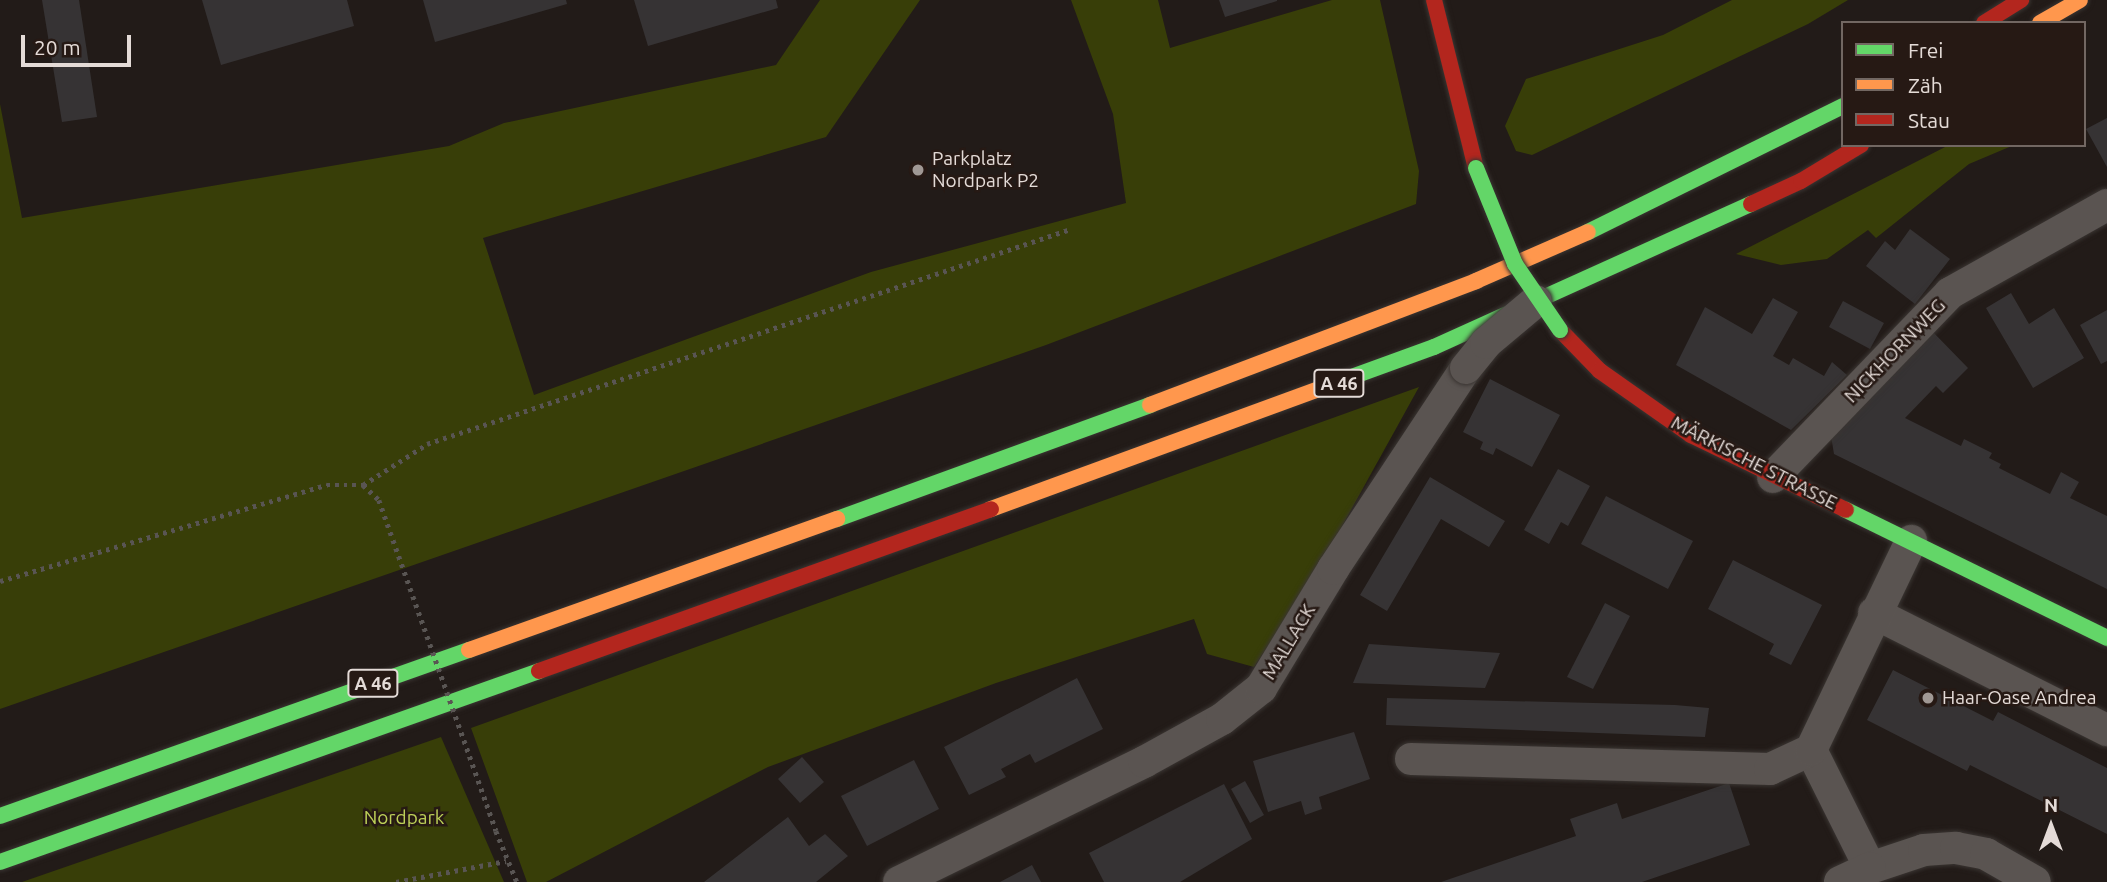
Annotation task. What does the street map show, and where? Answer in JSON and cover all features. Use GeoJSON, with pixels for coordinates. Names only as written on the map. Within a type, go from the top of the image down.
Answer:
{"type":"FeatureCollection","features":[{"type":"Feature","properties":{"kind":"main road","name":"MÄRKISCHE STRASSE"},"geometry":{"type":"LineString","coordinates":[[1434,0],[1476,168],[1500,230],[1536,301],[1600,371],[1649,408],[1773,477],[1911,541],[2107,638]]}},
{"type":"Feature","properties":{"kind":"main road"},"geometry":{"type":"LineString","coordinates":[[1987,21],[2021,0]]}},
{"type":"Feature","properties":{"kind":"main road"},"geometry":{"type":"LineString","coordinates":[[2043,21],[2080,0]]}},
{"type":"Feature","properties":{"kind":"main road","name":"A 46"},"geometry":{"type":"LineString","coordinates":[[0,816],[970,472],[1342,333],[1476,281],[1638,210],[1841,108]]}},
{"type":"Feature","properties":{"kind":"main road","name":"A 46"},"geometry":{"type":"LineString","coordinates":[[0,862],[1433,348],[1801,181],[1858,147]]}},
{"type":"Feature","properties":{"kind":"street","name":"NICKHORNWEG"},"geometry":{"type":"LineString","coordinates":[[1773,477],[1950,293],[2107,205]]}},
{"type":"Feature","properties":{"kind":"street","name":"MALLACK"},"geometry":{"type":"LineString","coordinates":[[898,882],[1143,762],[1222,719],[1261,688],[1333,569],[1466,368],[1486,343],[1536,301]]}},
{"type":"Feature","properties":{"kind":"street"},"geometry":{"type":"LineString","coordinates":[[1411,759],[1770,769],[1811,750],[1874,613],[1911,541]]}},
{"type":"Feature","properties":{"kind":"street"},"geometry":{"type":"LineString","coordinates":[[1874,613],[2107,730]]}},
{"type":"Feature","properties":{"kind":"street"},"geometry":{"type":"LineString","coordinates":[[1811,750],[1870,869]]}},
{"type":"Feature","properties":{"kind":"street"},"geometry":{"type":"LineString","coordinates":[[1840,882],[1924,850],[1956,848],[1986,854],[2035,882]]}},
{"type":"Feature","properties":{"kind":"path"},"geometry":{"type":"LineString","coordinates":[[0,581],[327,485],[363,485],[427,444],[1071,229]]}},
{"type":"Feature","properties":{"kind":"path"},"geometry":{"type":"LineString","coordinates":[[363,485],[379,500],[506,861],[517,882]]}},
{"type":"Feature","properties":{"kind":"path"},"geometry":{"type":"LineString","coordinates":[[396,882],[506,861]]}},
{"type":"Feature","properties":{"kind":"green space"},"geometry":{"type":"Polygon","coordinates":[[[820,0],[920,0],[826,137],[483,238],[534,395],[871,272],[1126,203],[1113,114],[1071,0],[1158,0],[1170,48],[1332,0],[1380,0],[1419,171],[1416,204],[1046,345],[0,709],[0,104],[22,218],[449,146],[504,123],[776,65],[820,0]]]}},
{"type":"Feature","properties":{"kind":"green space"},"geometry":{"type":"Polygon","coordinates":[[[1732,0],[1848,0],[1808,24],[1532,155],[1516,151],[1505,126],[1526,79],[1663,35],[1732,0]]]}},
{"type":"Feature","properties":{"kind":"green space"},"geometry":{"type":"Polygon","coordinates":[[[1945,147],[2009,147],[1969,164],[1876,238],[1868,230],[1827,259],[1781,265],[1736,254],[1945,147]]]}},
{"type":"Feature","properties":{"kind":"green space"},"geometry":{"type":"Polygon","coordinates":[[[1419,387],[1315,575],[1254,667],[1207,654],[1194,619],[996,683],[768,767],[546,882],[527,882],[471,728],[1419,387]]]}},
{"type":"Feature","properties":{"kind":"green space","name":"Nordpark"},"geometry":{"type":"Polygon","coordinates":[[[441,737],[504,882],[22,882],[441,737]]]}},
{"type":"Feature","properties":{"kind":"building"},"geometry":{"type":"Polygon","coordinates":[[[42,0],[79,0],[97,117],[62,122],[42,0]]]}},
{"type":"Feature","properties":{"kind":"building"},"geometry":{"type":"Polygon","coordinates":[[[202,0],[347,0],[354,26],[221,65],[202,0]]]}},
{"type":"Feature","properties":{"kind":"building"},"geometry":{"type":"Polygon","coordinates":[[[423,0],[566,0],[567,4],[435,42],[423,0]]]}},
{"type":"Feature","properties":{"kind":"building"},"geometry":{"type":"Polygon","coordinates":[[[634,0],[776,0],[778,8],[648,46],[634,0]]]}},
{"type":"Feature","properties":{"kind":"building"},"geometry":{"type":"Polygon","coordinates":[[[1219,0],[1277,0],[1277,1],[1225,17],[1219,0]]]}},
{"type":"Feature","properties":{"kind":"building"},"geometry":{"type":"Polygon","coordinates":[[[2107,118],[2107,167],[2086,129],[2107,118]]]}},
{"type":"Feature","properties":{"kind":"building"},"geometry":{"type":"Polygon","coordinates":[[[1910,229],[1950,259],[1915,304],[1866,266],[1885,241],[1895,250],[1910,229]]]}},
{"type":"Feature","properties":{"kind":"building"},"geometry":{"type":"Polygon","coordinates":[[[2011,293],[2029,324],[2054,308],[2084,358],[2033,388],[1986,308],[2011,293]]]}},
{"type":"Feature","properties":{"kind":"building"},"geometry":{"type":"Polygon","coordinates":[[[1773,298],[1798,312],[1773,356],[1789,365],[1793,358],[1824,376],[1832,362],[1847,375],[1791,430],[1676,365],[1705,307],[1752,334],[1773,298]]]}},
{"type":"Feature","properties":{"kind":"building"},"geometry":{"type":"Polygon","coordinates":[[[1843,301],[1884,323],[1870,349],[1829,327],[1843,301]]]}},
{"type":"Feature","properties":{"kind":"building"},"geometry":{"type":"Polygon","coordinates":[[[2107,310],[2107,361],[2101,364],[2080,325],[2107,310]]]}},
{"type":"Feature","properties":{"kind":"building"},"geometry":{"type":"Polygon","coordinates":[[[1933,332],[1968,368],[1943,393],[1936,386],[1905,418],[1961,446],[1964,439],[1992,453],[1989,458],[2001,464],[1999,468],[2050,494],[2061,472],[2079,482],[2070,498],[2107,516],[2107,589],[1834,454],[1831,436],[1933,332]]]}},
{"type":"Feature","properties":{"kind":"building"},"geometry":{"type":"Polygon","coordinates":[[[1490,379],[1560,415],[1532,467],[1496,448],[1493,455],[1480,449],[1483,442],[1463,432],[1490,379]]]}},
{"type":"Feature","properties":{"kind":"building"},"geometry":{"type":"Polygon","coordinates":[[[1558,469],[1590,486],[1568,526],[1561,522],[1549,544],[1524,530],[1558,469]]]}},
{"type":"Feature","properties":{"kind":"building"},"geometry":{"type":"Polygon","coordinates":[[[1430,477],[1505,521],[1489,547],[1441,519],[1387,611],[1360,595],[1430,477]]]}},
{"type":"Feature","properties":{"kind":"building"},"geometry":{"type":"Polygon","coordinates":[[[1606,496],[1693,541],[1668,589],[1581,544],[1606,496]]]}},
{"type":"Feature","properties":{"kind":"building"},"geometry":{"type":"Polygon","coordinates":[[[1733,560],[1822,605],[1791,665],[1769,654],[1774,644],[1708,609],[1733,560]]]}},
{"type":"Feature","properties":{"kind":"building"},"geometry":{"type":"Polygon","coordinates":[[[1605,603],[1630,616],[1593,689],[1567,677],[1605,603]]]}},
{"type":"Feature","properties":{"kind":"building"},"geometry":{"type":"Polygon","coordinates":[[[1369,644],[1500,653],[1485,688],[1353,683],[1369,644]]]}},
{"type":"Feature","properties":{"kind":"building"},"geometry":{"type":"Polygon","coordinates":[[[1893,670],[1993,721],[1998,712],[2107,768],[2107,834],[1970,765],[1967,771],[1867,720],[1893,670]]]}},
{"type":"Feature","properties":{"kind":"building"},"geometry":{"type":"Polygon","coordinates":[[[1077,678],[1103,729],[1035,763],[1030,754],[1001,769],[1006,777],[969,795],[944,747],[1077,678]]]}},
{"type":"Feature","properties":{"kind":"building"},"geometry":{"type":"Polygon","coordinates":[[[1387,698],[1709,708],[1705,737],[1386,725],[1387,698]]]}},
{"type":"Feature","properties":{"kind":"building"},"geometry":{"type":"Polygon","coordinates":[[[1354,732],[1370,779],[1319,797],[1322,809],[1305,815],[1301,801],[1268,812],[1253,761],[1354,732]]]}},
{"type":"Feature","properties":{"kind":"building"},"geometry":{"type":"Polygon","coordinates":[[[802,757],[824,782],[800,803],[778,779],[802,757]]]}},
{"type":"Feature","properties":{"kind":"building"},"geometry":{"type":"Polygon","coordinates":[[[914,760],[939,809],[867,846],[841,796],[914,760]]]}},
{"type":"Feature","properties":{"kind":"building"},"geometry":{"type":"Polygon","coordinates":[[[1245,781],[1264,815],[1250,823],[1231,789],[1245,781]]]}},
{"type":"Feature","properties":{"kind":"building"},"geometry":{"type":"Polygon","coordinates":[[[1729,783],[1750,845],[1642,882],[1441,882],[1576,836],[1570,819],[1617,803],[1622,819],[1729,783]]]}},
{"type":"Feature","properties":{"kind":"building"},"geometry":{"type":"Polygon","coordinates":[[[1224,784],[1252,839],[1180,882],[1104,882],[1089,853],[1224,784]]]}},
{"type":"Feature","properties":{"kind":"building"},"geometry":{"type":"Polygon","coordinates":[[[788,817],[809,846],[825,834],[848,856],[816,882],[704,882],[788,817]]]}},
{"type":"Feature","properties":{"kind":"building"},"geometry":{"type":"Polygon","coordinates":[[[1032,865],[1041,882],[1000,882],[1032,865]]]}},
{"type":"Feature","properties":{"kind":"traffic: fast"},"geometry":{"type":"LineString","coordinates":[[1588,232],[1841,107]]}},
{"type":"Feature","properties":{"kind":"traffic: fast"},"geometry":{"type":"LineString","coordinates":[[1476,168],[1515,264],[1560,330]]}},
{"type":"Feature","properties":{"kind":"traffic: fast"},"geometry":{"type":"LineString","coordinates":[[1324,387],[1434,347],[1751,204]]}},
{"type":"Feature","properties":{"kind":"traffic: fast"},"geometry":{"type":"LineString","coordinates":[[837,519],[1150,405]]}},
{"type":"Feature","properties":{"kind":"traffic: fast"},"geometry":{"type":"LineString","coordinates":[[1846,510],[2107,638]]}},
{"type":"Feature","properties":{"kind":"traffic: fast"},"geometry":{"type":"LineString","coordinates":[[0,816],[469,650]]}},
{"type":"Feature","properties":{"kind":"traffic: fast"},"geometry":{"type":"LineString","coordinates":[[0,862],[539,671]]}},
{"type":"Feature","properties":{"kind":"traffic: slow"},"geometry":{"type":"LineString","coordinates":[[2043,21],[2080,0]]}},
{"type":"Feature","properties":{"kind":"traffic: slow"},"geometry":{"type":"LineString","coordinates":[[1150,405],[1476,281],[1588,232]]}},
{"type":"Feature","properties":{"kind":"traffic: slow"},"geometry":{"type":"LineString","coordinates":[[991,509],[1324,387]]}},
{"type":"Feature","properties":{"kind":"traffic: slow"},"geometry":{"type":"LineString","coordinates":[[469,650],[837,519]]}},
{"type":"Feature","properties":{"kind":"traffic: jam"},"geometry":{"type":"LineString","coordinates":[[1434,0],[1476,168]]}},
{"type":"Feature","properties":{"kind":"traffic: jam"},"geometry":{"type":"LineString","coordinates":[[1987,21],[2021,0]]}},
{"type":"Feature","properties":{"kind":"traffic: jam"},"geometry":{"type":"LineString","coordinates":[[1751,204],[1801,181],[1858,147]]}},
{"type":"Feature","properties":{"kind":"traffic: jam"},"geometry":{"type":"LineString","coordinates":[[1560,330],[1600,371],[1691,435],[1846,510]]}},
{"type":"Feature","properties":{"kind":"traffic: jam"},"geometry":{"type":"LineString","coordinates":[[539,671],[991,509]]}},
{"type":"Feature","properties":{"kind":"place","name":"Parkplatz Nordpark P2"},"geometry":{"type":"Point","coordinates":[918,170]}},
{"type":"Feature","properties":{"kind":"place","name":"Haar-Oase Andrea"},"geometry":{"type":"Point","coordinates":[1928,698]}}]}
